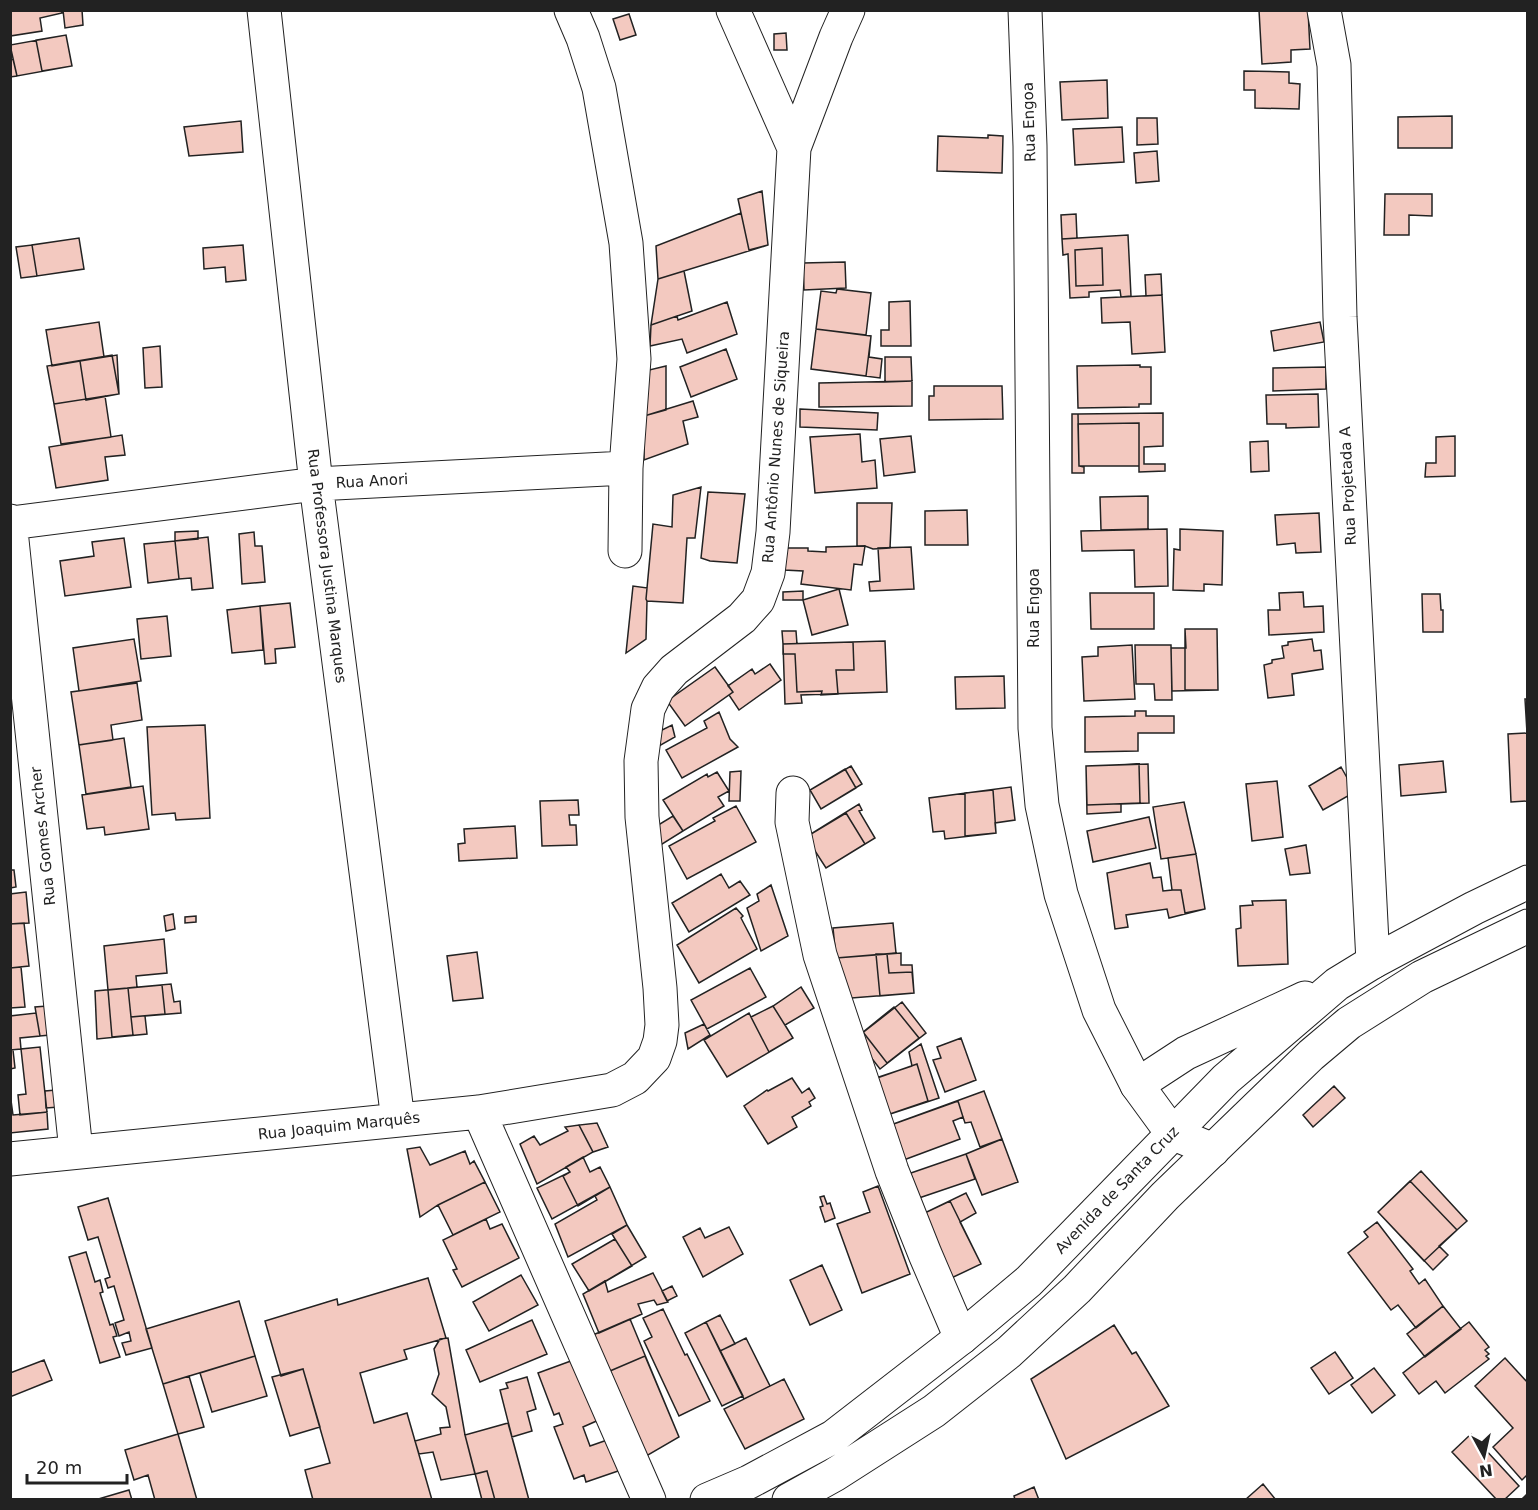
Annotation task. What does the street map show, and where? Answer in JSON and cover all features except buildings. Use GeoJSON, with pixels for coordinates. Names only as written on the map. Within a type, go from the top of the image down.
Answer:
{"type":"FeatureCollection","features":[{"type":"Feature","properties":{"kind":"street","name":"Rua Professora Justina Marques"},"geometry":{"type":"LineString","coordinates":[[264,10],[316,484],[398,1120]]}},
{"type":"Feature","properties":{"kind":"street"},"geometry":{"type":"LineString","coordinates":[[571,10],[583,38],[599,88],[626,243],[634,359],[627,468],[625,551]]}},
{"type":"Feature","properties":{"kind":"street"},"geometry":{"type":"LineString","coordinates":[[733,10],[794,148]]}},
{"type":"Feature","properties":{"kind":"street","name":"Rua Antônio Nunes de Siqueira"},"geometry":{"type":"LineString","coordinates":[[654,1058],[663,1025],[642,817],[641,761],[648,709],[658,688],[674,670],[742,618],[758,600],[768,573],[773,532],[794,148],[848,10]]}},
{"type":"Feature","properties":{"kind":"street","name":"Rua Engoa"},"geometry":{"type":"LineString","coordinates":[[1025,10],[1030,146],[1035,728],[1042,805],[1061,894],[1100,1010],[1137,1085],[1172,1133]]}},
{"type":"Feature","properties":{"kind":"street","name":"Rua Projetada A"},"geometry":{"type":"LineString","coordinates":[[1324,10],[1334,65],[1340,317],[1373,962]]}},
{"type":"Feature","properties":{"kind":"street","name":"Rua Anori"},"geometry":{"type":"LineString","coordinates":[[11,522],[316,484],[627,468]]}},
{"type":"Feature","properties":{"kind":"street","name":"Rua Gomes Archer"},"geometry":{"type":"LineString","coordinates":[[11,522],[75,1152]]}},
{"type":"Feature","properties":{"kind":"street"},"geometry":{"type":"LineString","coordinates":[[792,794],[792,822],[820,956],[892,1171],[961,1338]]}},
{"type":"Feature","properties":{"kind":"street","name":"Avenida de Santa Cruz"},"geometry":{"type":"LineString","coordinates":[[707,1500],[749,1482],[833,1437],[961,1338],[1029,1281],[1226,1079],[1337,984],[1373,962],[1527,882]]}},
{"type":"Feature","properties":{"kind":"street"},"geometry":{"type":"LineString","coordinates":[[789,1500],[834,1475],[934,1411],[1010,1352],[1077,1289],[1165,1196],[1311,1055],[1348,1023],[1422,977],[1527,926]]}},
{"type":"Feature","properties":{"kind":"street"},"geometry":{"type":"LineString","coordinates":[[1137,1085],[1186,1053],[1234,1029],[1337,984]]}},
{"type":"Feature","properties":{"kind":"street","name":"Rua Joaquim Marquês"},"geometry":{"type":"LineString","coordinates":[[10,1159],[479,1112],[612,1090],[636,1078],[654,1058]]}},
{"type":"Feature","properties":{"kind":"street"},"geometry":{"type":"LineString","coordinates":[[479,1112],[649,1500]]}},
{"type":"Feature","properties":{"kind":"street"},"geometry":{"type":"LineString","coordinates":[[1172,1133],[1213,1150]]}},
{"type":"Feature","properties":{"kind":"wall"},"geometry":{"type":"LineString","coordinates":[[1522,1500],[1528,1494]]}}]}
